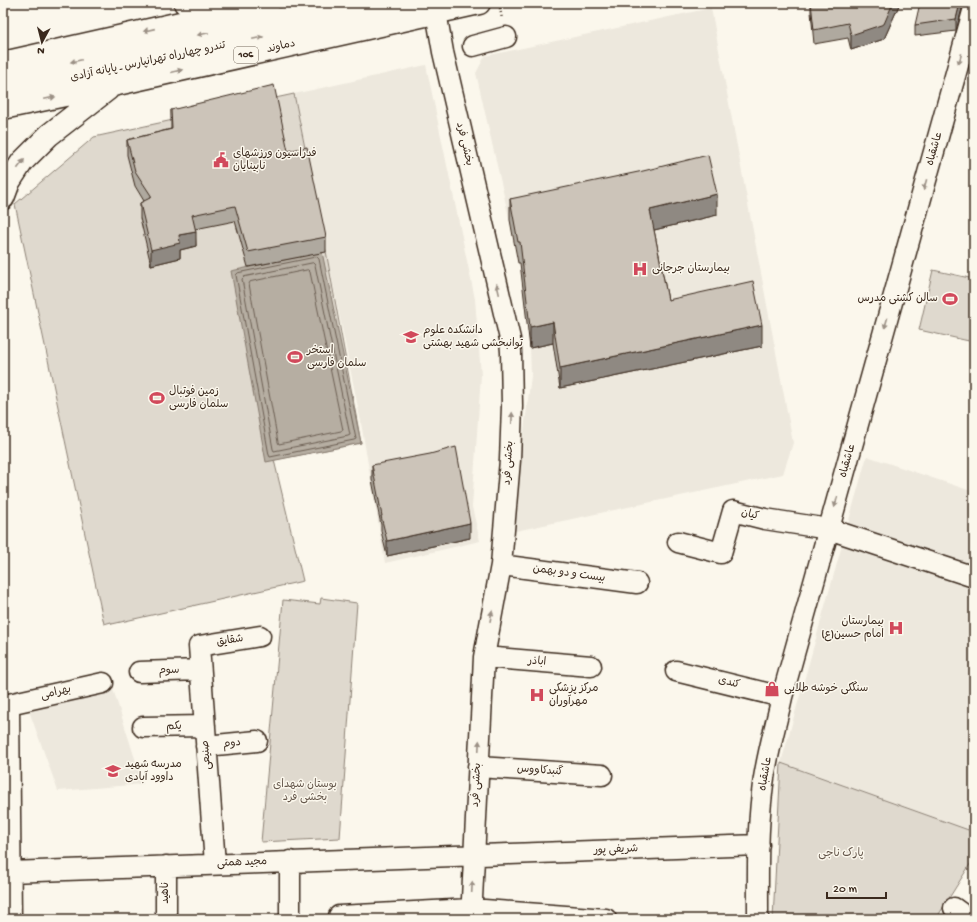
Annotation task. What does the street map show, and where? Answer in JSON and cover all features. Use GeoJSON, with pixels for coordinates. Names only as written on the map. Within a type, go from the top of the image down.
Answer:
{"type":"FeatureCollection","features":[{"type":"Feature","properties":{"kind":"main road"},"geometry":{"type":"LineString","coordinates":[[185,3],[222,13]]}},
{"type":"Feature","properties":{"kind":"main road"},"geometry":{"type":"LineString","coordinates":[[9,84],[222,13],[269,3]]}},
{"type":"Feature","properties":{"kind":"main road","name":"دماوند"},"geometry":{"type":"LineString","coordinates":[[9,84],[113,85],[429,8],[479,3]]}},
{"type":"Feature","properties":{"kind":"main road"},"geometry":{"type":"LineString","coordinates":[[3,198],[9,182],[22,162],[49,135],[113,85]]}},
{"type":"Feature","properties":{"kind":"street"},"geometry":{"type":"LineString","coordinates":[[9,84],[351,3]]}},
{"type":"Feature","properties":{"kind":"street","name":"تندرو چهارراه تهرانپارس ـ پایانه آزادی"},"geometry":{"type":"LineString","coordinates":[[9,84],[429,8]]}},
{"type":"Feature","properties":{"kind":"street","name":"بخشی فرد"},"geometry":{"type":"LineString","coordinates":[[429,8],[443,52],[512,352],[510,460],[501,565],[484,658],[471,914]]}},
{"type":"Feature","properties":{"kind":"street","name":"عاشقباه"},"geometry":{"type":"LineString","coordinates":[[758,919],[758,845],[764,778],[782,697],[974,8]]}},
{"type":"Feature","properties":{"kind":"street"},"geometry":{"type":"LineString","coordinates":[[473,46],[506,37]]}},
{"type":"Feature","properties":{"kind":"street","name":"کیان"},"geometry":{"type":"LineString","coordinates":[[678,542],[720,553],[733,510],[765,519],[829,528]]}},
{"type":"Feature","properties":{"kind":"street"},"geometry":{"type":"LineString","coordinates":[[829,528],[974,577]]}},
{"type":"Feature","properties":{"kind":"street","name":"بیست و دو بهمن"},"geometry":{"type":"LineString","coordinates":[[501,565],[637,583]]}},
{"type":"Feature","properties":{"kind":"street","name":"شقایق"},"geometry":{"type":"LineString","coordinates":[[199,646],[260,636]]}},
{"type":"Feature","properties":{"kind":"street","name":"صنیعی"},"geometry":{"type":"LineString","coordinates":[[199,646],[215,864]]}},
{"type":"Feature","properties":{"kind":"street","name":"اباذر"},"geometry":{"type":"LineString","coordinates":[[484,658],[591,666]]}},
{"type":"Feature","properties":{"kind":"street","name":"سوم"},"geometry":{"type":"LineString","coordinates":[[139,672],[200,670]]}},
{"type":"Feature","properties":{"kind":"street","name":"کندی"},"geometry":{"type":"LineString","coordinates":[[676,671],[782,697]]}},
{"type":"Feature","properties":{"kind":"street","name":"بهرامی"},"geometry":{"type":"LineString","coordinates":[[10,872],[8,704],[103,682]]}},
{"type":"Feature","properties":{"kind":"street","name":"یکم"},"geometry":{"type":"LineString","coordinates":[[143,727],[205,726]]}},
{"type":"Feature","properties":{"kind":"street","name":"دوم"},"geometry":{"type":"LineString","coordinates":[[206,746],[257,741]]}},
{"type":"Feature","properties":{"kind":"street","name":"گنبدکاووس"},"geometry":{"type":"LineString","coordinates":[[478,767],[602,775]]}},
{"type":"Feature","properties":{"kind":"street","name":"شریفی پور"},"geometry":{"type":"LineString","coordinates":[[474,854],[758,845]]}},
{"type":"Feature","properties":{"kind":"street","name":"مجید همتی"},"geometry":{"type":"LineString","coordinates":[[10,872],[474,854]]}},
{"type":"Feature","properties":{"kind":"street"},"geometry":{"type":"LineString","coordinates":[[290,861],[290,919]]}},
{"type":"Feature","properties":{"kind":"street","name":"ناهید"},"geometry":{"type":"LineString","coordinates":[[166,866],[166,919]]}},
{"type":"Feature","properties":{"kind":"street"},"geometry":{"type":"LineString","coordinates":[[10,872],[10,919]]}},
{"type":"Feature","properties":{"kind":"street"},"geometry":{"type":"LineString","coordinates":[[339,916],[471,914],[606,919]]}},
{"type":"Feature","properties":{"kind":"shaded area","name":"بیمارستان جرجانی"},"geometry":{"type":"Polygon","coordinates":[[[711,8],[793,443],[783,474],[511,532],[531,376],[530,347],[522,275],[476,73],[485,56],[711,8]]]}},
{"type":"Feature","properties":{"kind":"shaded area","name":"دانشکده علوم توانبخشی شهید بهشتی"},"geometry":{"type":"Polygon","coordinates":[[[426,65],[475,299],[481,375],[472,507],[480,541],[385,563],[360,417],[294,94],[426,65]]]}},
{"type":"Feature","properties":{"kind":"shaded area","name":"بیمارستان امام حسین(ع)"},"geometry":{"type":"Polygon","coordinates":[[[867,456],[974,492],[974,832],[781,763],[867,456]]]}},
{"type":"Feature","properties":{"kind":"shaded area"},"geometry":{"type":"Polygon","coordinates":[[[112,686],[143,784],[58,791],[28,708],[112,686]]]}},
{"type":"Feature","properties":{"kind":"green space"},"geometry":{"type":"Polygon","coordinates":[[[294,94],[326,251],[361,443],[274,460],[303,581],[112,624],[111,622],[104,624],[15,204],[94,137],[294,94]]]}},
{"type":"Feature","properties":{"kind":"green space","name":"سالن کشتی مدرس"},"geometry":{"type":"Polygon","coordinates":[[[933,270],[974,279],[974,318],[969,341],[919,330],[933,270]]]}},
{"type":"Feature","properties":{"kind":"green space","name":"بوستان شهدای بخشی فرد"},"geometry":{"type":"Polygon","coordinates":[[[321,598],[357,603],[340,838],[261,842],[283,600],[320,604],[321,598]]]}},
{"type":"Feature","properties":{"kind":"green space","name":"پارک ناجی"},"geometry":{"type":"Polygon","coordinates":[[[781,763],[974,832],[974,858],[936,919],[773,919],[781,763]]]}},
{"type":"Feature","properties":{"kind":"water","name":"استخر سلمان فارسی"},"geometry":{"type":"Polygon","coordinates":[[[322,252],[361,443],[266,462],[231,271],[322,252]]]}},
{"type":"Feature","properties":{"kind":"building"},"geometry":{"type":"Polygon","coordinates":[[[811,3],[893,3],[884,24],[851,35],[848,23],[814,30],[811,3]]]}},
{"type":"Feature","properties":{"kind":"building"},"geometry":{"type":"Polygon","coordinates":[[[920,3],[960,3],[956,19],[915,25],[920,3]]]}},
{"type":"Feature","properties":{"kind":"building"},"geometry":{"type":"Polygon","coordinates":[[[274,85],[288,151],[307,147],[326,237],[248,252],[235,206],[192,215],[196,232],[179,235],[180,243],[151,250],[140,203],[152,197],[135,171],[127,140],[172,129],[171,110],[274,85]]]}},
{"type":"Feature","properties":{"kind":"building"},"geometry":{"type":"Polygon","coordinates":[[[708,155],[717,194],[650,210],[668,300],[753,281],[762,325],[560,368],[553,322],[530,327],[520,242],[518,242],[510,199],[643,171],[708,155]]]}},
{"type":"Feature","properties":{"kind":"building"},"geometry":{"type":"Polygon","coordinates":[[[456,447],[470,523],[387,541],[372,465],[430,454],[456,447]]]}},
{"type":"Feature","properties":{"kind":"place","name":"فدراسیون ورزشهای نابینایان"},"geometry":{"type":"Point","coordinates":[221,160]}},
{"type":"Feature","properties":{"kind":"place","name":"بیمارستان جرجانی"},"geometry":{"type":"Point","coordinates":[640,269]}},
{"type":"Feature","properties":{"kind":"place","name":"سالن کشتی مدرس"},"geometry":{"type":"Point","coordinates":[950,299]}},
{"type":"Feature","properties":{"kind":"place","name":"دانشکده علوم توانبخشی شهید بهشتی"},"geometry":{"type":"Point","coordinates":[411,337]}},
{"type":"Feature","properties":{"kind":"place","name":"استخر سلمان فارسی"},"geometry":{"type":"Point","coordinates":[295,357]}},
{"type":"Feature","properties":{"kind":"place","name":"زمین فوتبال سلمان فارسی"},"geometry":{"type":"Point","coordinates":[157,398]}},
{"type":"Feature","properties":{"kind":"place","name":"بیمارستان امام حسین(ع)"},"geometry":{"type":"Point","coordinates":[896,628]}},
{"type":"Feature","properties":{"kind":"place","name":"سنگکی خوشه طلایی"},"geometry":{"type":"Point","coordinates":[772,689]}},
{"type":"Feature","properties":{"kind":"place","name":"مرکز پزشکی مهرآوران"},"geometry":{"type":"Point","coordinates":[537,695]}},
{"type":"Feature","properties":{"kind":"place","name":"مدرسه شهید داوود آبادی"},"geometry":{"type":"Point","coordinates":[113,771]}}]}
